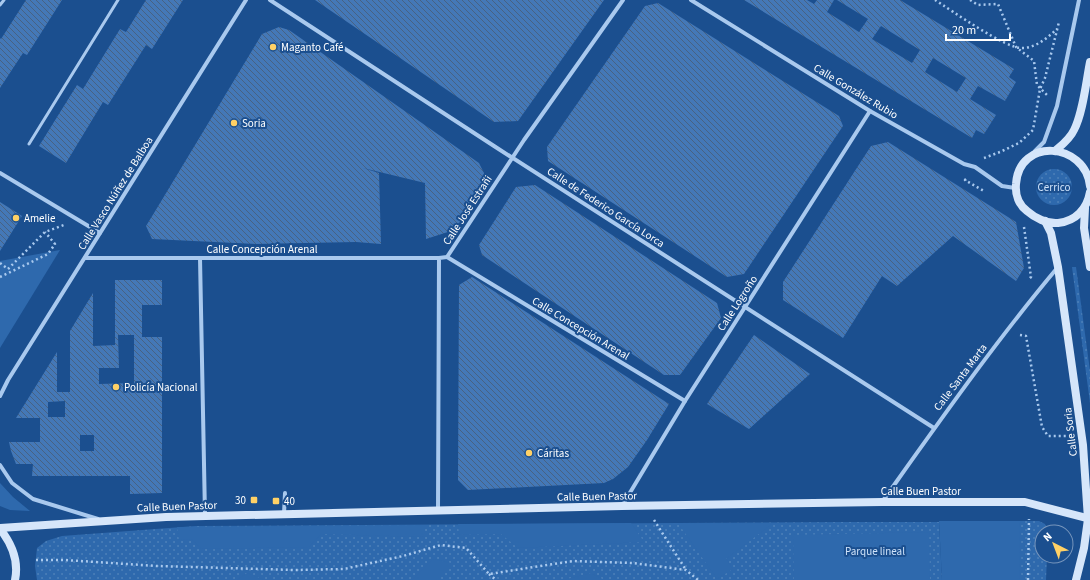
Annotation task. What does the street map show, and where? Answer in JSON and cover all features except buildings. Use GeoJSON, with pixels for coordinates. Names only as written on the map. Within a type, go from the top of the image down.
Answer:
{"type":"FeatureCollection","features":[{"type":"Feature","properties":{"kind":"main road"},"geometry":{"type":"LineString","coordinates":[[1055,151],[1069,139],[1075,130],[1081,109],[1090,62]]}},
{"type":"Feature","properties":{"kind":"main road"},"geometry":{"type":"LineString","coordinates":[[1090,181],[1080,163],[1073,156],[1047,150],[1032,154],[1021,165],[1016,177],[1015,188],[1017,198],[1024,209],[1035,218],[1057,223],[1077,217],[1089,201],[1090,192]]}},
{"type":"Feature","properties":{"kind":"main road"},"geometry":{"type":"LineString","coordinates":[[1085,208],[1084,228],[1090,267]]}},
{"type":"Feature","properties":{"kind":"main road","name":"Calle Soria"},"geometry":{"type":"LineString","coordinates":[[1045,221],[1051,233],[1058,267],[1083,445],[1089,519],[1087,546],[1076,580]]}},
{"type":"Feature","properties":{"kind":"main road","name":"Calle Buen Pastor"},"geometry":{"type":"LineString","coordinates":[[0,529],[103,520],[205,516],[622,506],[882,502],[1025,502],[1089,519]]}},
{"type":"Feature","properties":{"kind":"main road"},"geometry":{"type":"LineString","coordinates":[[0,529],[13,551],[16,564],[16,579]]}},
{"type":"Feature","properties":{"kind":"street","name":"Calle Vasco Núñez de Balboa"},"geometry":{"type":"LineString","coordinates":[[0,396],[8,380],[246,0]]}},
{"type":"Feature","properties":{"kind":"street","name":"Calle de Federico García Lorca"},"geometry":{"type":"LineString","coordinates":[[270,0],[512,158],[934,428]]}},
{"type":"Feature","properties":{"kind":"street","name":"Calle José Estrañi"},"geometry":{"type":"LineString","coordinates":[[438,510],[439,258],[447,257],[512,158],[623,0]]}},
{"type":"Feature","properties":{"kind":"street","name":"Calle González Rubio"},"geometry":{"type":"LineString","coordinates":[[691,0],[870,111],[964,164],[975,167],[1002,186],[1015,188]]}},
{"type":"Feature","properties":{"kind":"street"},"geometry":{"type":"LineString","coordinates":[[1032,154],[1044,142],[1049,132],[1057,106],[1079,0]]}},
{"type":"Feature","properties":{"kind":"street","name":"Calle Logroño"},"geometry":{"type":"LineString","coordinates":[[622,506],[685,401],[870,111]]}},
{"type":"Feature","properties":{"kind":"street"},"geometry":{"type":"LineString","coordinates":[[0,173],[100,233]]}},
{"type":"Feature","properties":{"kind":"street","name":"Calle Concepción Arenal"},"geometry":{"type":"LineString","coordinates":[[447,257],[685,401]]}},
{"type":"Feature","properties":{"kind":"street","name":"Calle Concepción Arenal"},"geometry":{"type":"LineString","coordinates":[[85,258],[439,258]]}},
{"type":"Feature","properties":{"kind":"street"},"geometry":{"type":"LineString","coordinates":[[200,258],[205,516]]}},
{"type":"Feature","properties":{"kind":"street","name":"Calle Santa Marta"},"geometry":{"type":"LineString","coordinates":[[882,502],[934,428],[1007,330],[1058,267]]}},
{"type":"Feature","properties":{"kind":"street","name":"Calle Buen Pastor"},"geometry":{"type":"LineString","coordinates":[[0,465],[12,483],[33,500],[103,520]]}},
{"type":"Feature","properties":{"kind":"street"},"geometry":{"type":"LineString","coordinates":[[284,514],[285,493]]}},
{"type":"Feature","properties":{"kind":"lane"},"geometry":{"type":"LineString","coordinates":[[0,5],[4,0]]}},
{"type":"Feature","properties":{"kind":"lane"},"geometry":{"type":"LineString","coordinates":[[29,144],[118,0]]}},
{"type":"Feature","properties":{"kind":"path"},"geometry":{"type":"LineString","coordinates":[[935,0],[1003,42],[1020,48],[1032,47],[1048,37],[1057,29],[1045,78],[1040,89],[1033,130],[1019,143],[978,160],[966,180],[985,192]]}},
{"type":"Feature","properties":{"kind":"path"},"geometry":{"type":"LineString","coordinates":[[970,0],[978,5],[998,4],[1016,47],[1034,61],[1037,85],[1057,106]]}},
{"type":"Feature","properties":{"kind":"path"},"geometry":{"type":"LineString","coordinates":[[0,263],[8,269],[45,232],[78,220]]}},
{"type":"Feature","properties":{"kind":"path"},"geometry":{"type":"LineString","coordinates":[[1024,223],[1031,276],[1028,281]]}},
{"type":"Feature","properties":{"kind":"path"},"geometry":{"type":"LineString","coordinates":[[0,277],[48,254],[55,244],[45,232]]}},
{"type":"Feature","properties":{"kind":"path"},"geometry":{"type":"LineString","coordinates":[[1007,330],[1026,336],[1042,427],[1048,436]]}},
{"type":"Feature","properties":{"kind":"path"},"geometry":{"type":"LineString","coordinates":[[649,506],[656,523],[686,570],[698,580]]}},
{"type":"Feature","properties":{"kind":"path"},"geometry":{"type":"LineString","coordinates":[[1022,517],[1030,517],[1028,580]]}},
{"type":"Feature","properties":{"kind":"path"},"geometry":{"type":"LineString","coordinates":[[36,560],[65,560],[157,566],[294,570],[344,568],[404,556],[441,545],[466,548],[496,580]]}},
{"type":"Feature","properties":{"kind":"path"},"geometry":{"type":"LineString","coordinates":[[489,574],[573,561],[634,562],[686,570]]}},
{"type":"Feature","properties":{"kind":"green space","name":"Cerrico"},"geometry":{"type":"Polygon","coordinates":[[[1054,169],[1067,174],[1072,187],[1067,200],[1054,205],[1041,200],[1036,187],[1041,174],[1054,169]]]}},
{"type":"Feature","properties":{"kind":"green space"},"geometry":{"type":"Polygon","coordinates":[[[60,250],[0,348],[0,261],[60,250]]]}},
{"type":"Feature","properties":{"kind":"green space"},"geometry":{"type":"Polygon","coordinates":[[[1072,267],[1076,267],[1090,371],[1090,403],[1072,267]]]}},
{"type":"Feature","properties":{"kind":"green space"},"geometry":{"type":"Polygon","coordinates":[[[0,483],[13,497],[30,511],[10,510],[0,506],[0,483]]]}},
{"type":"Feature","properties":{"kind":"green space","name":"Parque lineal"},"geometry":{"type":"Polygon","coordinates":[[[939,521],[942,580],[37,580],[35,566],[37,548],[46,541],[62,536],[196,526],[939,521]]]}},
{"type":"Feature","properties":{"kind":"green space"},"geometry":{"type":"Polygon","coordinates":[[[939,521],[1020,521],[1019,580],[942,580],[939,521]]]}},
{"type":"Feature","properties":{"kind":"green space"},"geometry":{"type":"Polygon","coordinates":[[[1019,521],[1039,521],[1045,524],[1034,524],[1034,564],[1047,564],[1046,580],[1019,580],[1019,521]]]}},
{"type":"Feature","properties":{"kind":"green space"},"geometry":{"type":"Polygon","coordinates":[[[631,523],[644,542],[518,548],[501,534],[459,535],[458,524],[631,523]]]}},
{"type":"Feature","properties":{"kind":"green space"},"geometry":{"type":"Polygon","coordinates":[[[678,523],[772,524],[726,559],[733,569],[717,579],[678,523]]]}},
{"type":"Feature","properties":{"kind":"green space"},"geometry":{"type":"Polygon","coordinates":[[[423,525],[423,537],[321,534],[309,547],[201,549],[192,539],[179,540],[177,527],[423,525]]]}},
{"type":"Feature","properties":{"kind":"green space"},"geometry":{"type":"Polygon","coordinates":[[[929,532],[930,580],[794,580],[793,535],[929,532]]]}},
{"type":"Feature","properties":{"kind":"green space"},"geometry":{"type":"Polygon","coordinates":[[[433,559],[451,563],[436,580],[412,580],[433,559]]]}},
{"type":"Feature","properties":{"kind":"green space"},"geometry":{"type":"Polygon","coordinates":[[[247,573],[265,580],[237,580],[247,573]]]}},
{"type":"Feature","properties":{"kind":"green space"},"geometry":{"type":"Polygon","coordinates":[[[591,573],[604,580],[563,580],[591,573]]]}},
{"type":"Feature","properties":{"kind":"place","name":"Maganto Café"},"geometry":{"type":"Point","coordinates":[273,47]}},
{"type":"Feature","properties":{"kind":"place","name":"Soria"},"geometry":{"type":"Point","coordinates":[234,123]}},
{"type":"Feature","properties":{"kind":"place","name":"Amelie"},"geometry":{"type":"Point","coordinates":[16,218]}},
{"type":"Feature","properties":{"kind":"place","name":"Policía Nacional"},"geometry":{"type":"Point","coordinates":[116,387]}},
{"type":"Feature","properties":{"kind":"place","name":"Cáritas"},"geometry":{"type":"Point","coordinates":[529,453]}},
{"type":"Feature","properties":{"kind":"place","name":"30"},"geometry":{"type":"Point","coordinates":[254,500]}},
{"type":"Feature","properties":{"kind":"place","name":"40"},"geometry":{"type":"Point","coordinates":[276,501]}}]}
